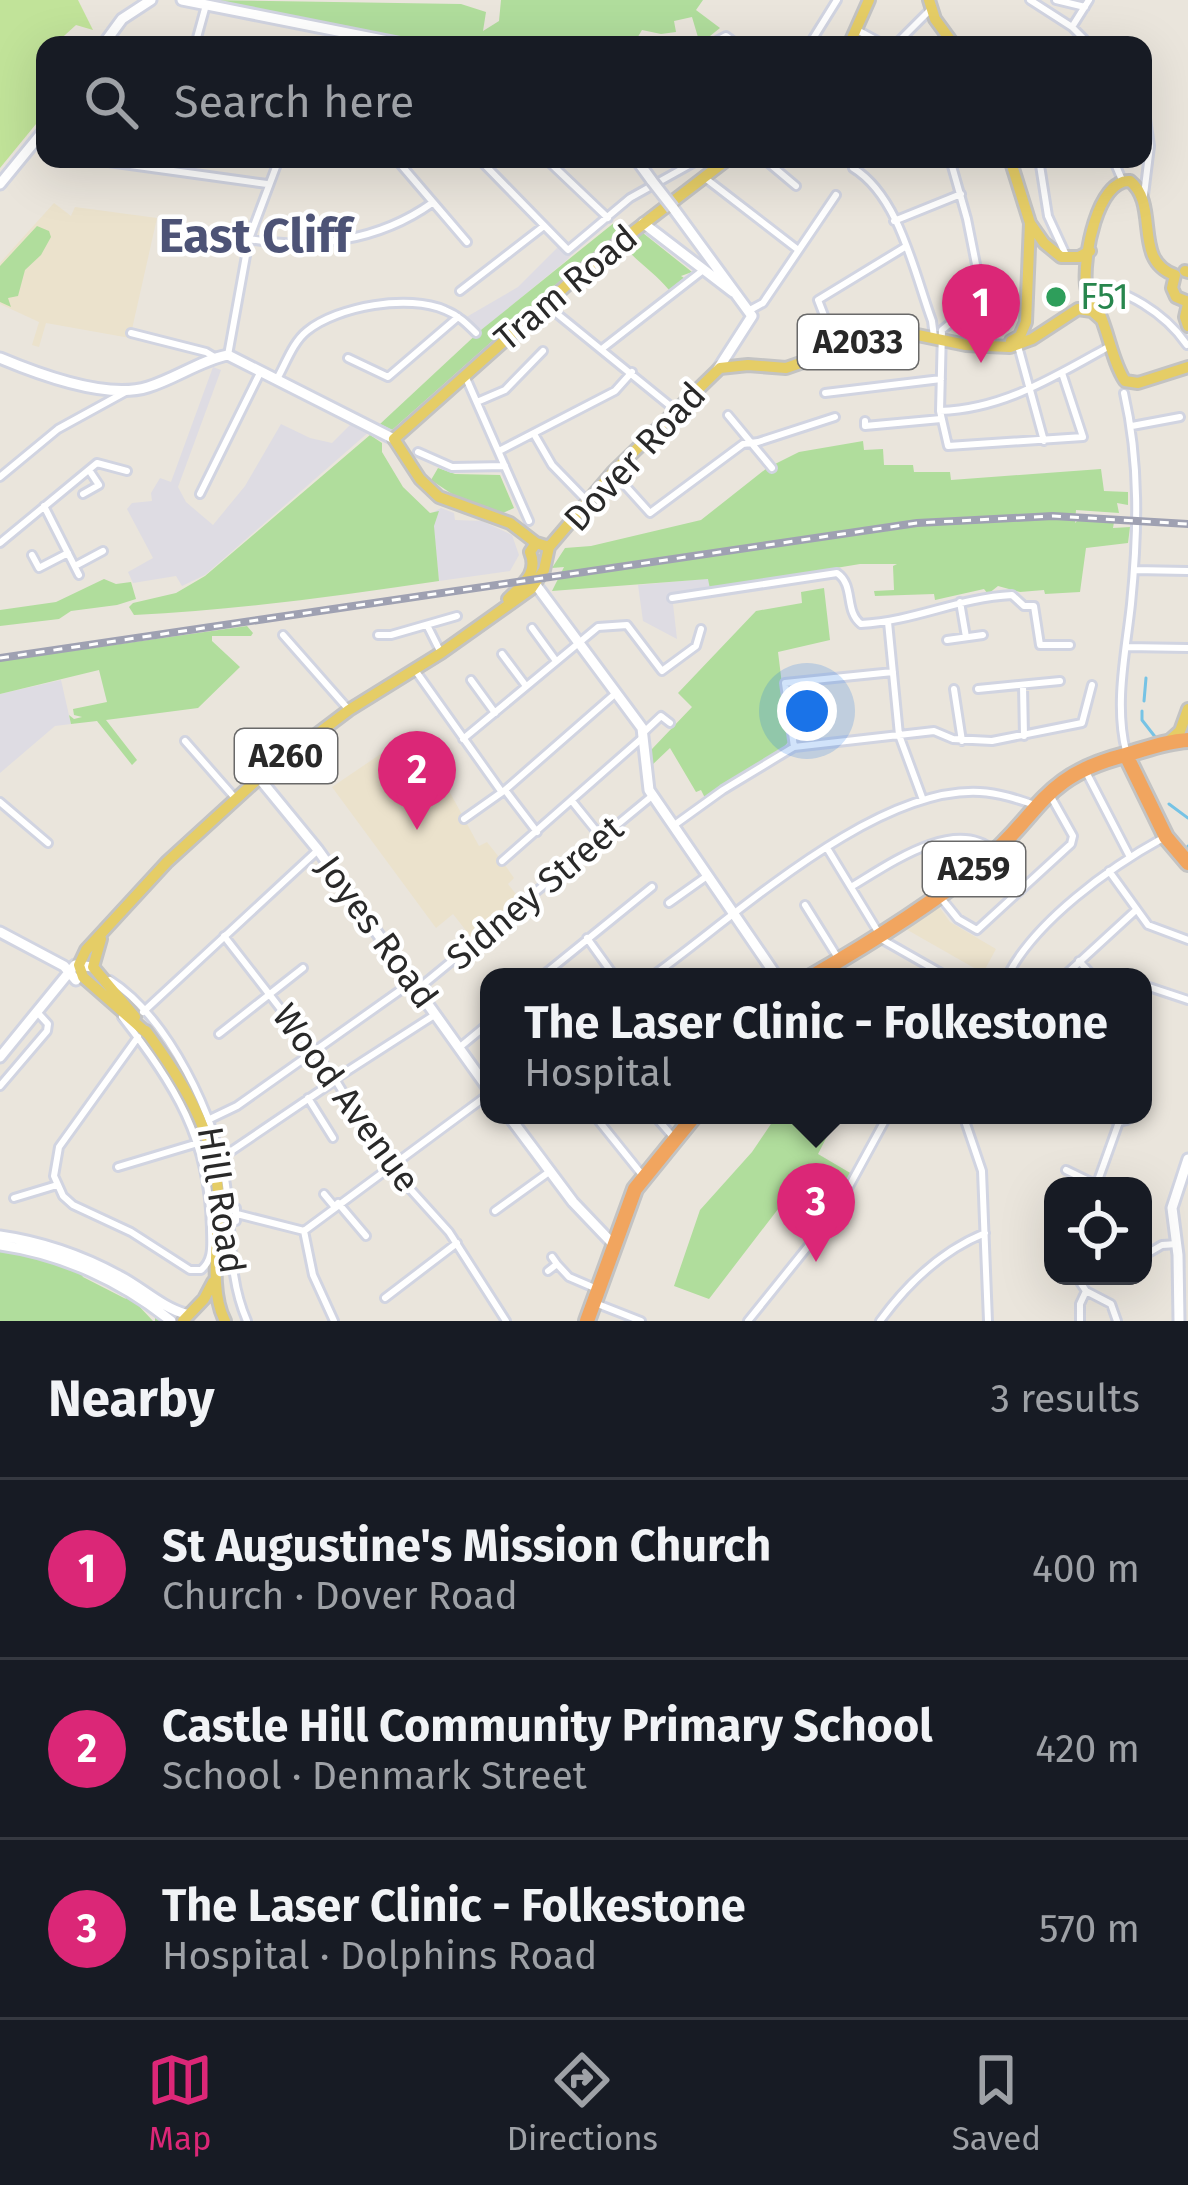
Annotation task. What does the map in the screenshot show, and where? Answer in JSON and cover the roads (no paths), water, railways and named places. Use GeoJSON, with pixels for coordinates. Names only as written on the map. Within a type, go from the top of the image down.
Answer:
{"type":"FeatureCollection","features":[{"type":"Feature","properties":{"kind":"highway","name":"A259"},"geometry":{"type":"LineString","coordinates":[[828,968],[939,895],[994,851],[1048,792],[1083,767],[1188,740]]}},
{"type":"Feature","properties":{"kind":"highway"},"geometry":{"type":"LineString","coordinates":[[1126,754],[1166,837],[1188,863]]}},
{"type":"Feature","properties":{"kind":"highway"},"geometry":{"type":"LineString","coordinates":[[587,1321],[628,1205],[643,1176],[686,1124]]}},
{"type":"Feature","properties":{"kind":"main road"},"geometry":{"type":"LineString","coordinates":[[854,36],[869,0]]}},
{"type":"Feature","properties":{"kind":"main road"},"geometry":{"type":"LineString","coordinates":[[930,5],[949,36]]}},
{"type":"Feature","properties":{"kind":"main road","name":"Tram Road"},"geometry":{"type":"LineString","coordinates":[[398,444],[408,424],[544,303],[716,168]]}},
{"type":"Feature","properties":{"kind":"main road"},"geometry":{"type":"LineString","coordinates":[[997,345],[1020,336],[1026,322],[1030,224],[1013,168]]}},
{"type":"Feature","properties":{"kind":"main road"},"geometry":{"type":"LineString","coordinates":[[1184,272],[1158,266],[1150,250],[1144,199],[1128,182],[1108,190],[1090,251],[1086,285],[1124,387],[1188,367]]}},
{"type":"Feature","properties":{"kind":"main road"},"geometry":{"type":"LineString","coordinates":[[1030,224],[1064,258],[1090,251]]}},
{"type":"Feature","properties":{"kind":"main road"},"geometry":{"type":"LineString","coordinates":[[1184,272],[1171,282],[1174,293],[1188,303],[1184,316],[1188,326]]}},
{"type":"Feature","properties":{"kind":"main road"},"geometry":{"type":"LineString","coordinates":[[1018,346],[1078,309],[1092,311],[1101,319]]}},
{"type":"Feature","properties":{"kind":"main road","name":"Dover Road"},"geometry":{"type":"LineString","coordinates":[[498,610],[613,472],[717,370],[748,364],[786,368],[892,333],[997,345]]}},
{"type":"Feature","properties":{"kind":"main road","name":"A2033"},"geometry":{"type":"LineString","coordinates":[[997,345],[1018,346]]}},
{"type":"Feature","properties":{"kind":"main road"},"geometry":{"type":"LineString","coordinates":[[398,444],[420,479],[439,496],[510,523],[541,553]]}},
{"type":"Feature","properties":{"kind":"main road","name":"Dover Road"},"geometry":{"type":"LineString","coordinates":[[83,973],[102,936],[167,862],[235,798],[349,710],[441,653],[536,585],[541,553]]}},
{"type":"Feature","properties":{"kind":"main road"},"geometry":{"type":"LineString","coordinates":[[1167,742],[1180,731],[1188,710]]}},
{"type":"Feature","properties":{"kind":"main road"},"geometry":{"type":"LineString","coordinates":[[83,973],[143,1035]]}},
{"type":"Feature","properties":{"kind":"main road"},"geometry":{"type":"LineString","coordinates":[[83,973],[143,1035],[193,1100],[202,1123],[218,1184],[215,1280],[222,1316],[189,1314]]}},
{"type":"Feature","properties":{"kind":"main road"},"geometry":{"type":"LineString","coordinates":[[189,1314],[215,1280]]}},
{"type":"Feature","properties":{"kind":"street"},"geometry":{"type":"LineString","coordinates":[[110,36],[122,19],[151,0]]}},
{"type":"Feature","properties":{"kind":"street"},"geometry":{"type":"LineString","coordinates":[[182,0],[363,36]]}},
{"type":"Feature","properties":{"kind":"street"},"geometry":{"type":"LineString","coordinates":[[815,36],[837,0]]}},
{"type":"Feature","properties":{"kind":"street"},"geometry":{"type":"LineString","coordinates":[[1030,0],[1081,36]]}},
{"type":"Feature","properties":{"kind":"street"},"geometry":{"type":"LineString","coordinates":[[1056,0],[1087,3],[1072,27]]}},
{"type":"Feature","properties":{"kind":"street"},"geometry":{"type":"LineString","coordinates":[[197,36],[206,5]]}},
{"type":"Feature","properties":{"kind":"street"},"geometry":{"type":"LineString","coordinates":[[903,36],[930,5]]}},
{"type":"Feature","properties":{"kind":"street"},"geometry":{"type":"LineString","coordinates":[[857,30],[868,36]]}},
{"type":"Feature","properties":{"kind":"street"},"geometry":{"type":"LineString","coordinates":[[0,184],[36,143]]}},
{"type":"Feature","properties":{"kind":"street"},"geometry":{"type":"LineString","coordinates":[[153,168],[267,184]]}},
{"type":"Feature","properties":{"kind":"street"},"geometry":{"type":"LineString","coordinates":[[228,355],[249,239],[275,168]]}},
{"type":"Feature","properties":{"kind":"street"},"geometry":{"type":"LineString","coordinates":[[403,168],[467,242]]}},
{"type":"Feature","properties":{"kind":"street"},"geometry":{"type":"LineString","coordinates":[[488,168],[572,250],[630,198],[684,168]]}},
{"type":"Feature","properties":{"kind":"street"},"geometry":{"type":"LineString","coordinates":[[555,168],[608,218]]}},
{"type":"Feature","properties":{"kind":"street"},"geometry":{"type":"LineString","coordinates":[[643,168],[673,208],[710,272]]}},
{"type":"Feature","properties":{"kind":"street"},"geometry":{"type":"LineString","coordinates":[[775,168],[796,186]]}},
{"type":"Feature","properties":{"kind":"street"},"geometry":{"type":"LineString","coordinates":[[853,168],[873,182],[894,221],[938,338],[940,415],[950,447],[1083,437],[1062,373]]}},
{"type":"Feature","properties":{"kind":"street"},"geometry":{"type":"LineString","coordinates":[[953,168],[980,299],[997,345]]}},
{"type":"Feature","properties":{"kind":"street"},"geometry":{"type":"LineString","coordinates":[[1040,168],[1048,216],[1064,258]]}},
{"type":"Feature","properties":{"kind":"street"},"geometry":{"type":"LineString","coordinates":[[1119,168],[1128,182],[1145,173]]}},
{"type":"Feature","properties":{"kind":"street"},"geometry":{"type":"LineString","coordinates":[[1144,199],[1146,168]]}},
{"type":"Feature","properties":{"kind":"street"},"geometry":{"type":"LineString","coordinates":[[704,177],[797,249]]}},
{"type":"Feature","properties":{"kind":"street"},"geometry":{"type":"LineString","coordinates":[[894,221],[961,194]]}},
{"type":"Feature","properties":{"kind":"street"},"geometry":{"type":"LineString","coordinates":[[750,310],[763,303],[836,195]]}},
{"type":"Feature","properties":{"kind":"street"},"geometry":{"type":"LineString","coordinates":[[249,239],[332,242],[394,224],[432,203]]}},
{"type":"Feature","properties":{"kind":"street"},"geometry":{"type":"LineString","coordinates":[[643,223],[710,272],[750,310],[752,321],[717,370]]}},
{"type":"Feature","properties":{"kind":"street"},"geometry":{"type":"LineString","coordinates":[[460,291],[544,226]]}},
{"type":"Feature","properties":{"kind":"street"},"geometry":{"type":"LineString","coordinates":[[837,349],[818,300],[905,247]]}},
{"type":"Feature","properties":{"kind":"street"},"geometry":{"type":"LineString","coordinates":[[603,348],[710,272]]}},
{"type":"Feature","properties":{"kind":"street"},"geometry":{"type":"LineString","coordinates":[[1086,285],[1152,309],[1186,346]]}},
{"type":"Feature","properties":{"kind":"street"},"geometry":{"type":"LineString","coordinates":[[938,338],[945,323],[980,299]]}},
{"type":"Feature","properties":{"kind":"street"},"geometry":{"type":"LineString","coordinates":[[544,303],[676,412]]}},
{"type":"Feature","properties":{"kind":"street"},"geometry":{"type":"LineString","coordinates":[[278,379],[301,336],[331,318],[371,308],[436,307],[458,317],[476,333]]}},
{"type":"Feature","properties":{"kind":"street"},"geometry":{"type":"LineString","coordinates":[[348,358],[388,377],[458,317]]}},
{"type":"Feature","properties":{"kind":"street"},"geometry":{"type":"LineString","coordinates":[[131,333],[216,358]]}},
{"type":"Feature","properties":{"kind":"street"},"geometry":{"type":"LineString","coordinates":[[865,421],[866,427],[986,406],[1032,388],[1112,345]]}},
{"type":"Feature","properties":{"kind":"street"},"geometry":{"type":"LineString","coordinates":[[1018,346],[1044,441]]}},
{"type":"Feature","properties":{"kind":"street"},"geometry":{"type":"LineString","coordinates":[[733,348],[736,357],[748,364]]}},
{"type":"Feature","properties":{"kind":"street"},"geometry":{"type":"LineString","coordinates":[[477,403],[505,390],[543,351]]}},
{"type":"Feature","properties":{"kind":"street"},"geometry":{"type":"LineString","coordinates":[[0,478],[43,440],[90,411],[129,390],[156,385],[228,355],[398,444]]}},
{"type":"Feature","properties":{"kind":"street"},"geometry":{"type":"LineString","coordinates":[[0,358],[51,377],[129,390]]}},
{"type":"Feature","properties":{"kind":"street"},"geometry":{"type":"LineString","coordinates":[[200,494],[262,371]]}},
{"type":"Feature","properties":{"kind":"street"},"geometry":{"type":"LineString","coordinates":[[499,451],[615,391],[632,372]]}},
{"type":"Feature","properties":{"kind":"street"},"geometry":{"type":"LineString","coordinates":[[464,375],[499,451],[520,512],[529,521]]}},
{"type":"Feature","properties":{"kind":"street"},"geometry":{"type":"LineString","coordinates":[[825,393],[941,379]]}},
{"type":"Feature","properties":{"kind":"street"},"geometry":{"type":"LineString","coordinates":[[86,384],[90,411]]}},
{"type":"Feature","properties":{"kind":"street"},"geometry":{"type":"LineString","coordinates":[[1124,387],[1132,426],[1137,513],[1121,717],[1126,754]]}},
{"type":"Feature","properties":{"kind":"street"},"geometry":{"type":"LineString","coordinates":[[728,415],[772,468]]}},
{"type":"Feature","properties":{"kind":"street"},"geometry":{"type":"LineString","coordinates":[[613,472],[650,513],[743,444],[835,417]]}},
{"type":"Feature","properties":{"kind":"street"},"geometry":{"type":"LineString","coordinates":[[1132,426],[1180,417]]}},
{"type":"Feature","properties":{"kind":"street"},"geometry":{"type":"LineString","coordinates":[[534,434],[552,466],[587,501]]}},
{"type":"Feature","properties":{"kind":"street"},"geometry":{"type":"LineString","coordinates":[[418,452],[430,462],[452,467],[505,466]]}},
{"type":"Feature","properties":{"kind":"street"},"geometry":{"type":"LineString","coordinates":[[0,543],[100,462],[127,471]]}},
{"type":"Feature","properties":{"kind":"street"},"geometry":{"type":"LineString","coordinates":[[83,494],[98,485],[89,470]]}},
{"type":"Feature","properties":{"kind":"street"},"geometry":{"type":"LineString","coordinates":[[44,506],[77,570],[103,551]]}},
{"type":"Feature","properties":{"kind":"street"},"geometry":{"type":"LineString","coordinates":[[32,555],[39,568],[68,553]]}},
{"type":"Feature","properties":{"kind":"street"},"geometry":{"type":"LineString","coordinates":[[1134,570],[1188,571]]}},
{"type":"Feature","properties":{"kind":"street"},"geometry":{"type":"LineString","coordinates":[[672,598],[717,596],[837,573],[846,580],[857,622],[911,619],[960,602],[1008,595],[1024,606],[1039,605],[1040,646],[1070,645]]}},
{"type":"Feature","properties":{"kind":"street"},"geometry":{"type":"LineString","coordinates":[[536,585],[644,735],[646,779],[652,796],[771,968]]}},
{"type":"Feature","properties":{"kind":"street"},"geometry":{"type":"LineString","coordinates":[[960,602],[966,637]]}},
{"type":"Feature","properties":{"kind":"street"},"geometry":{"type":"LineString","coordinates":[[384,638],[451,621]]}},
{"type":"Feature","properties":{"kind":"street"},"geometry":{"type":"LineString","coordinates":[[888,622],[899,735],[923,800]]}},
{"type":"Feature","properties":{"kind":"street"},"geometry":{"type":"LineString","coordinates":[[463,739],[598,627],[625,624],[662,671],[696,646],[701,628]]}},
{"type":"Feature","properties":{"kind":"street"},"geometry":{"type":"LineString","coordinates":[[427,625],[441,653]]}},
{"type":"Feature","properties":{"kind":"street"},"geometry":{"type":"LineString","coordinates":[[532,628],[556,661]]}},
{"type":"Feature","properties":{"kind":"street"},"geometry":{"type":"LineString","coordinates":[[283,635],[349,710]]}},
{"type":"Feature","properties":{"kind":"street"},"geometry":{"type":"LineString","coordinates":[[946,640],[983,635]]}},
{"type":"Feature","properties":{"kind":"street"},"geometry":{"type":"LineString","coordinates":[[1126,647],[1188,648]]}},
{"type":"Feature","properties":{"kind":"street"},"geometry":{"type":"LineString","coordinates":[[502,654],[526,686]]}},
{"type":"Feature","properties":{"kind":"street"},"geometry":{"type":"LineString","coordinates":[[415,670],[537,832]]}},
{"type":"Feature","properties":{"kind":"street"},"geometry":{"type":"LineString","coordinates":[[794,747],[785,683],[893,672]]}},
{"type":"Feature","properties":{"kind":"street"},"geometry":{"type":"LineString","coordinates":[[471,680],[496,713]]}},
{"type":"Feature","properties":{"kind":"street"},"geometry":{"type":"LineString","coordinates":[[978,689],[1060,681]]}},
{"type":"Feature","properties":{"kind":"street"},"geometry":{"type":"LineString","coordinates":[[672,827],[794,747],[934,731],[962,741],[1024,736],[1082,723],[1092,685]]}},
{"type":"Feature","properties":{"kind":"street"},"geometry":{"type":"LineString","coordinates":[[1023,686],[1024,736]]}},
{"type":"Feature","properties":{"kind":"street"},"geometry":{"type":"LineString","coordinates":[[954,689],[962,741]]}},
{"type":"Feature","properties":{"kind":"street"},"geometry":{"type":"LineString","coordinates":[[464,819],[616,693]]}},
{"type":"Feature","properties":{"kind":"street"},"geometry":{"type":"LineString","coordinates":[[502,861],[661,716],[670,723]]}},
{"type":"Feature","properties":{"kind":"street"},"geometry":{"type":"LineString","coordinates":[[185,741],[235,798]]}},
{"type":"Feature","properties":{"kind":"street"},"geometry":{"type":"LineString","coordinates":[[1083,767],[1130,857]]}},
{"type":"Feature","properties":{"kind":"street","name":"Joyes Road"},"geometry":{"type":"LineString","coordinates":[[259,778],[318,850],[480,1078]]}},
{"type":"Feature","properties":{"kind":"street"},"geometry":{"type":"LineString","coordinates":[[664,968],[827,848],[888,813],[923,800],[980,791],[1035,805]]}},
{"type":"Feature","properties":{"kind":"street"},"geometry":{"type":"LineString","coordinates":[[939,895],[958,919],[977,929],[1071,844],[1073,836],[1048,792]]}},
{"type":"Feature","properties":{"kind":"street","name":"Sidney Street"},"geometry":{"type":"LineString","coordinates":[[202,1123],[237,1106],[415,986],[652,796]]}},
{"type":"Feature","properties":{"kind":"street"},"geometry":{"type":"LineString","coordinates":[[572,801],[602,837]]}},
{"type":"Feature","properties":{"kind":"street"},"geometry":{"type":"LineString","coordinates":[[0,802],[41,832],[48,843]]}},
{"type":"Feature","properties":{"kind":"street"},"geometry":{"type":"LineString","coordinates":[[1012,968],[1024,949],[1085,886],[1166,837]]}},
{"type":"Feature","properties":{"kind":"street"},"geometry":{"type":"LineString","coordinates":[[851,887],[897,860],[957,838],[979,839],[994,851]]}},
{"type":"Feature","properties":{"kind":"street"},"geometry":{"type":"LineString","coordinates":[[827,848],[880,936],[933,968]]}},
{"type":"Feature","properties":{"kind":"street"},"geometry":{"type":"LineString","coordinates":[[143,1012],[318,850]]}},
{"type":"Feature","properties":{"kind":"street"},"geometry":{"type":"LineString","coordinates":[[1109,872],[1150,926],[1188,940]]}},
{"type":"Feature","properties":{"kind":"street"},"geometry":{"type":"LineString","coordinates":[[669,903],[707,876]]}},
{"type":"Feature","properties":{"kind":"street"},"geometry":{"type":"LineString","coordinates":[[552,968],[652,887]]}},
{"type":"Feature","properties":{"kind":"street"},"geometry":{"type":"LineString","coordinates":[[806,905],[841,961]]}},
{"type":"Feature","properties":{"kind":"street"},"geometry":{"type":"LineString","coordinates":[[1072,968],[1136,910]]}},
{"type":"Feature","properties":{"kind":"street"},"geometry":{"type":"LineString","coordinates":[[0,932],[83,973],[53,994],[0,1057]]}},
{"type":"Feature","properties":{"kind":"street","name":"Wood Avenue"},"geometry":{"type":"LineString","coordinates":[[224,936],[336,1080],[390,1166],[457,1243],[506,1321]]}},
{"type":"Feature","properties":{"kind":"street"},"geometry":{"type":"LineString","coordinates":[[587,938],[609,968]]}},
{"type":"Feature","properties":{"kind":"street"},"geometry":{"type":"LineString","coordinates":[[1079,961],[1086,968]]}},
{"type":"Feature","properties":{"kind":"street"},"geometry":{"type":"LineString","coordinates":[[219,1034],[303,968]]}},
{"type":"Feature","properties":{"kind":"street","name":"Hill Road"},"geometry":{"type":"LineString","coordinates":[[83,973],[117,985],[179,1060],[202,1123],[221,1158],[229,1204],[231,1270],[247,1321]]}},
{"type":"Feature","properties":{"kind":"street"},"geometry":{"type":"LineString","coordinates":[[1152,988],[1188,1000]]}},
{"type":"Feature","properties":{"kind":"street"},"geometry":{"type":"LineString","coordinates":[[0,1086],[47,1031],[48,1024],[38,1013]]}},
{"type":"Feature","properties":{"kind":"street"},"geometry":{"type":"LineString","coordinates":[[221,1158],[436,1014]]}},
{"type":"Feature","properties":{"kind":"street"},"geometry":{"type":"LineString","coordinates":[[460,1047],[480,1030]]}},
{"type":"Feature","properties":{"kind":"street"},"geometry":{"type":"LineString","coordinates":[[14,1198],[57,1185],[53,1169],[59,1147],[143,1035]]}},
{"type":"Feature","properties":{"kind":"street"},"geometry":{"type":"LineString","coordinates":[[308,1098],[334,1138]]}},
{"type":"Feature","properties":{"kind":"street"},"geometry":{"type":"LineString","coordinates":[[304,1231],[480,1099]]}},
{"type":"Feature","properties":{"kind":"street","name":"Hill Road"},"geometry":{"type":"LineString","coordinates":[[57,1185],[73,1204],[131,1232],[190,1270],[201,1270],[211,1256],[210,1200],[198,1143],[202,1123]]}},
{"type":"Feature","properties":{"kind":"street"},"geometry":{"type":"LineString","coordinates":[[515,1124],[614,1245]]}},
{"type":"Feature","properties":{"kind":"street"},"geometry":{"type":"LineString","coordinates":[[601,1124],[643,1176]]}},
{"type":"Feature","properties":{"kind":"street"},"geometry":{"type":"LineString","coordinates":[[662,1124],[674,1138]]}},
{"type":"Feature","properties":{"kind":"street"},"geometry":{"type":"LineString","coordinates":[[748,1321],[834,1214],[883,1124]]}},
{"type":"Feature","properties":{"kind":"street"},"geometry":{"type":"LineString","coordinates":[[966,1124],[982,1172],[988,1321]]}},
{"type":"Feature","properties":{"kind":"street"},"geometry":{"type":"LineString","coordinates":[[1099,1177],[1122,1124]]}},
{"type":"Feature","properties":{"kind":"street"},"geometry":{"type":"LineString","coordinates":[[118,1167],[198,1143]]}},
{"type":"Feature","properties":{"kind":"street"},"geometry":{"type":"LineString","coordinates":[[1178,1321],[1172,1208],[1188,1159]]}},
{"type":"Feature","properties":{"kind":"street"},"geometry":{"type":"LineString","coordinates":[[1066,1170],[1080,1177]]}},
{"type":"Feature","properties":{"kind":"street"},"geometry":{"type":"LineString","coordinates":[[495,1211],[550,1172]]}},
{"type":"Feature","properties":{"kind":"street"},"geometry":{"type":"LineString","coordinates":[[324,1194],[366,1236]]}},
{"type":"Feature","properties":{"kind":"street"},"geometry":{"type":"LineString","coordinates":[[236,1214],[304,1231]]}},
{"type":"Feature","properties":{"kind":"street"},"geometry":{"type":"LineString","coordinates":[[304,1231],[313,1276],[331,1320]]}},
{"type":"Feature","properties":{"kind":"street"},"geometry":{"type":"LineString","coordinates":[[880,1321],[917,1277],[955,1248],[985,1233]]}},
{"type":"Feature","properties":{"kind":"street"},"geometry":{"type":"LineString","coordinates":[[0,1236],[63,1250],[189,1314]]}},
{"type":"Feature","properties":{"kind":"street"},"geometry":{"type":"LineString","coordinates":[[385,1298],[457,1243]]}},
{"type":"Feature","properties":{"kind":"street"},"geometry":{"type":"LineString","coordinates":[[1152,1250],[1162,1244],[1177,1244]]}},
{"type":"Feature","properties":{"kind":"street"},"geometry":{"type":"LineString","coordinates":[[0,1245],[88,1270],[171,1321]]}},
{"type":"Feature","properties":{"kind":"street"},"geometry":{"type":"LineString","coordinates":[[548,1271],[555,1261],[569,1277],[641,1321]]}},
{"type":"Feature","properties":{"kind":"street"},"geometry":{"type":"LineString","coordinates":[[1082,1285],[1111,1304],[1117,1321]]}},
{"type":"Feature","properties":{"kind":"street"},"geometry":{"type":"LineString","coordinates":[[1080,1321],[1086,1291]]}},
{"type":"Feature","properties":{"kind":"street"},"geometry":{"type":"LineString","coordinates":[[222,1316],[242,1310]]}},
{"type":"Feature","properties":{"kind":"waterway"},"geometry":{"type":"LineString","coordinates":[[1144,701],[1146,678]]}},
{"type":"Feature","properties":{"kind":"waterway"},"geometry":{"type":"LineString","coordinates":[[1142,711],[1142,720],[1156,738]]}},
{"type":"Feature","properties":{"kind":"waterway"},"geometry":{"type":"LineString","coordinates":[[1169,804],[1188,818]]}},
{"type":"Feature","properties":{"kind":"railway"},"geometry":{"type":"LineString","coordinates":[[0,658],[917,523],[1053,516],[1188,524]]}},
{"type":"Feature","properties":{"kind":"place","name":"F51"},"geometry":{"type":"Point","coordinates":[1056,297]}},
{"type":"Feature","properties":{"kind":"place","name":"St Augustine's Mission Church"},"geometry":{"type":"Point","coordinates":[981,363]}},
{"type":"Feature","properties":{"kind":"place","name":"Castle Hill Community Primary School"},"geometry":{"type":"Point","coordinates":[417,830]}},
{"type":"Feature","properties":{"kind":"place","name":"The Laser Clinic - Folkestone"},"geometry":{"type":"Point","coordinates":[816,1262]}},
{"type":"Feature","properties":{"kind":"district","name":"East Cliff"},"geometry":{"type":"Point","coordinates":[255,236]}}]}
